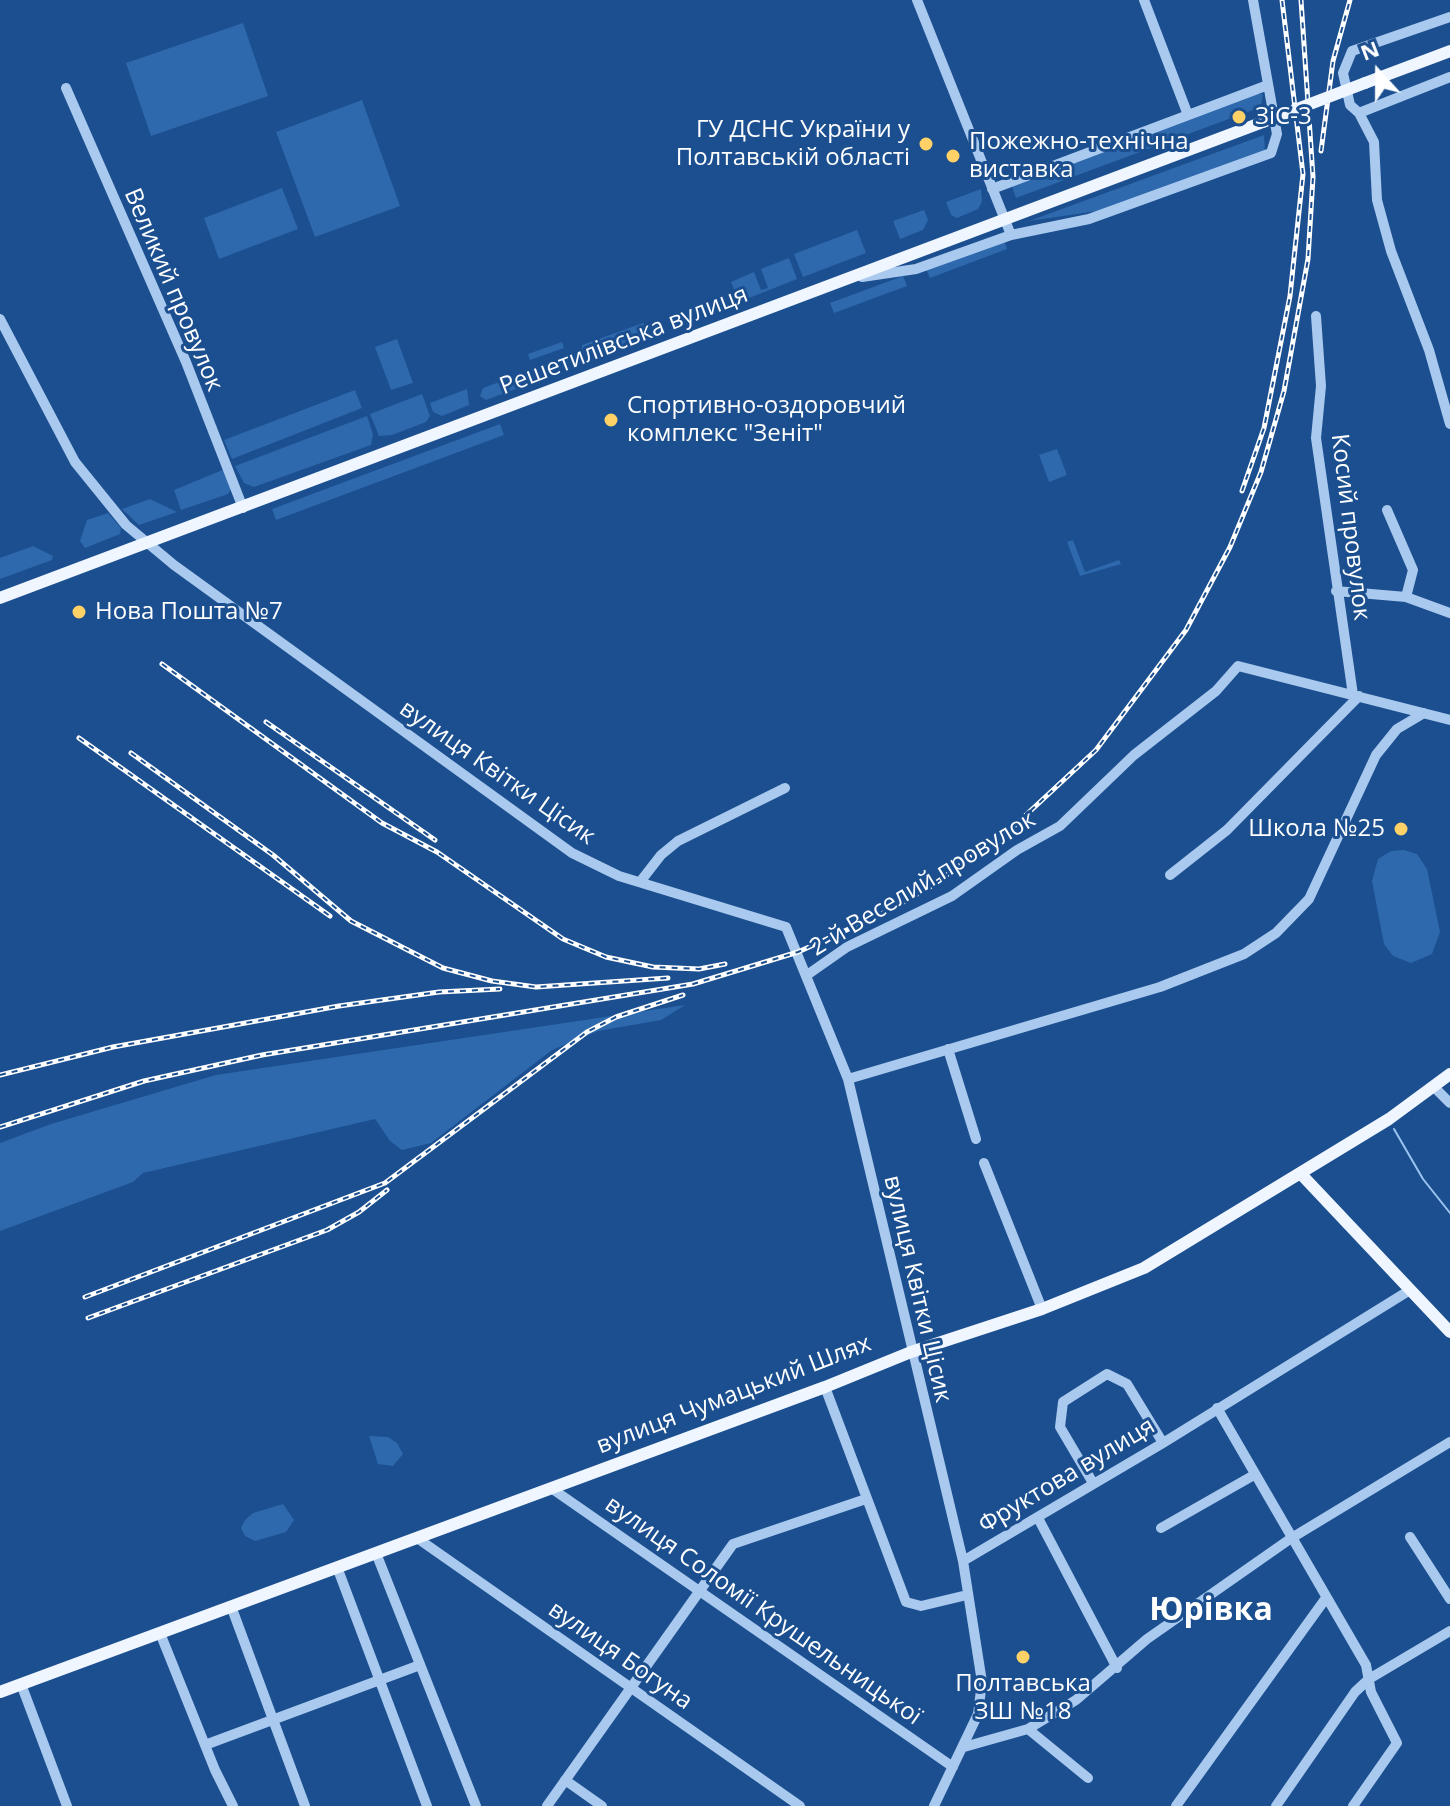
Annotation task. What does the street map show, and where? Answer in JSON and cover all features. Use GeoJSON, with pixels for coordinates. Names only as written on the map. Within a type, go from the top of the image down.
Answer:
{"type":"FeatureCollection","features":[{"type":"Feature","properties":{"kind":"main road","name":"Решетилівська вулиця"},"geometry":{"type":"LineString","coordinates":[[0,598],[1450,51]]}},
{"type":"Feature","properties":{"kind":"main road","name":"вулиця Чумацький Шлях"},"geometry":{"type":"LineString","coordinates":[[0,1692],[825,1387],[911,1352],[1042,1309],[1144,1268],[1389,1119],[1450,1074]]}},
{"type":"Feature","properties":{"kind":"main road"},"geometry":{"type":"LineString","coordinates":[[1300,1173],[1450,1332]]}},
{"type":"Feature","properties":{"kind":"street"},"geometry":{"type":"LineString","coordinates":[[917,0],[1011,235]]}},
{"type":"Feature","properties":{"kind":"street"},"geometry":{"type":"LineString","coordinates":[[1144,0],[1188,115]]}},
{"type":"Feature","properties":{"kind":"street"},"geometry":{"type":"LineString","coordinates":[[852,278],[916,269],[1011,235],[1113,212],[1271,153],[1277,134],[1253,0]]}},
{"type":"Feature","properties":{"kind":"street"},"geometry":{"type":"LineString","coordinates":[[1450,17],[1352,51],[1343,73],[1350,105],[1359,113],[1374,142],[1377,200],[1391,251],[1448,399],[1450,424]]}},
{"type":"Feature","properties":{"kind":"street"},"geometry":{"type":"LineString","coordinates":[[1359,113],[1450,77]]}},
{"type":"Feature","properties":{"kind":"street"},"geometry":{"type":"LineString","coordinates":[[992,189],[1268,85]]}},
{"type":"Feature","properties":{"kind":"street","name":"Великий провулок"},"geometry":{"type":"LineString","coordinates":[[66,88],[186,362],[243,508]]}},
{"type":"Feature","properties":{"kind":"street","name":"Косий провулок"},"geometry":{"type":"LineString","coordinates":[[1316,316],[1321,386],[1316,438],[1336,591],[1356,695]]}},
{"type":"Feature","properties":{"kind":"street","name":"вулиця Квітки Цісик"},"geometry":{"type":"LineString","coordinates":[[0,319],[75,462],[126,525],[147,543],[595,867],[783,923],[848,1079],[963,1561]]}},
{"type":"Feature","properties":{"kind":"street"},"geometry":{"type":"LineString","coordinates":[[1387,510],[1413,570],[1406,597]]}},
{"type":"Feature","properties":{"kind":"street"},"geometry":{"type":"LineString","coordinates":[[1336,591],[1406,597],[1450,613]]}},
{"type":"Feature","properties":{"kind":"street","name":"2-й Веселий провулок"},"geometry":{"type":"LineString","coordinates":[[807,975],[847,947],[952,896],[1017,850],[1060,826],[1134,755],[1216,691],[1238,666],[1356,695]]}},
{"type":"Feature","properties":{"kind":"street"},"geometry":{"type":"LineString","coordinates":[[1170,875],[1227,830],[1356,695],[1450,720]]}},
{"type":"Feature","properties":{"kind":"street"},"geometry":{"type":"LineString","coordinates":[[848,1079],[1160,987],[1244,954],[1276,933],[1309,899],[1357,789],[1376,755],[1397,729],[1425,712]]}},
{"type":"Feature","properties":{"kind":"street"},"geometry":{"type":"LineString","coordinates":[[640,882],[661,855],[678,841],[785,788]]}},
{"type":"Feature","properties":{"kind":"street"},"geometry":{"type":"LineString","coordinates":[[948,1049],[976,1139]]}},
{"type":"Feature","properties":{"kind":"street"},"geometry":{"type":"LineString","coordinates":[[1434,1087],[1450,1103]]}},
{"type":"Feature","properties":{"kind":"street"},"geometry":{"type":"LineString","coordinates":[[984,1163],[1042,1309]]}},
{"type":"Feature","properties":{"kind":"street","name":"Фруктова вулиця"},"geometry":{"type":"LineString","coordinates":[[934,1806],[978,1714],[982,1682],[963,1561],[1163,1443],[1410,1290]]}},
{"type":"Feature","properties":{"kind":"street"},"geometry":{"type":"LineString","coordinates":[[1093,1483],[1060,1427],[1063,1402],[1107,1374],[1127,1384],[1163,1443]]}},
{"type":"Feature","properties":{"kind":"street"},"geometry":{"type":"LineString","coordinates":[[825,1387],[906,1602],[921,1606],[967,1595]]}},
{"type":"Feature","properties":{"kind":"street"},"geometry":{"type":"LineString","coordinates":[[1217,1408],[1290,1539],[1366,1665],[1371,1692],[1397,1743],[1353,1806]]}},
{"type":"Feature","properties":{"kind":"street"},"geometry":{"type":"LineString","coordinates":[[964,1747],[1028,1729],[1076,1700],[1117,1668],[1147,1639],[1290,1539],[1450,1442]]}},
{"type":"Feature","properties":{"kind":"street"},"geometry":{"type":"LineString","coordinates":[[1161,1528],[1254,1475]]}},
{"type":"Feature","properties":{"kind":"street","name":"вулиця Соломії Крушельницької"},"geometry":{"type":"LineString","coordinates":[[551,1488],[953,1767]]}},
{"type":"Feature","properties":{"kind":"street"},"geometry":{"type":"LineString","coordinates":[[547,1806],[733,1544],[866,1499]]}},
{"type":"Feature","properties":{"kind":"street"},"geometry":{"type":"LineString","coordinates":[[1038,1518],[1117,1668]]}},
{"type":"Feature","properties":{"kind":"street"},"geometry":{"type":"LineString","coordinates":[[1410,1537],[1450,1599]]}},
{"type":"Feature","properties":{"kind":"street","name":"вулиця Богуна"},"geometry":{"type":"LineString","coordinates":[[417,1538],[800,1806]]}},
{"type":"Feature","properties":{"kind":"street"},"geometry":{"type":"LineString","coordinates":[[376,1553],[476,1806]]}},
{"type":"Feature","properties":{"kind":"street"},"geometry":{"type":"LineString","coordinates":[[337,1567],[427,1806]]}},
{"type":"Feature","properties":{"kind":"street"},"geometry":{"type":"LineString","coordinates":[[1176,1806],[1326,1598]]}},
{"type":"Feature","properties":{"kind":"street"},"geometry":{"type":"LineString","coordinates":[[231,1606],[305,1806]]}},
{"type":"Feature","properties":{"kind":"street"},"geometry":{"type":"LineString","coordinates":[[1276,1806],[1355,1692],[1369,1679],[1450,1631]]}},
{"type":"Feature","properties":{"kind":"street"},"geometry":{"type":"LineString","coordinates":[[160,1633],[233,1806]]}},
{"type":"Feature","properties":{"kind":"street"},"geometry":{"type":"LineString","coordinates":[[205,1745],[420,1665]]}},
{"type":"Feature","properties":{"kind":"street"},"geometry":{"type":"LineString","coordinates":[[21,1684],[67,1806]]}},
{"type":"Feature","properties":{"kind":"street"},"geometry":{"type":"LineString","coordinates":[[1028,1729],[1088,1778]]}},
{"type":"Feature","properties":{"kind":"street"},"geometry":{"type":"LineString","coordinates":[[565,1780],[602,1806]]}},
{"type":"Feature","properties":{"kind":"shaded area"},"geometry":{"type":"Polygon","coordinates":[[[243,23],[268,96],[151,136],[126,63],[243,23]]]}},
{"type":"Feature","properties":{"kind":"shaded area"},"geometry":{"type":"Polygon","coordinates":[[[1263,94],[1261,107],[1016,198],[1011,184],[1263,94]]]}},
{"type":"Feature","properties":{"kind":"shaded area"},"geometry":{"type":"Polygon","coordinates":[[[362,100],[400,206],[315,237],[276,132],[362,100]]]}},
{"type":"Feature","properties":{"kind":"shaded area"},"geometry":{"type":"Polygon","coordinates":[[[1264,135],[1265,152],[1111,209],[1029,221],[1264,135]]]}},
{"type":"Feature","properties":{"kind":"shaded area"},"geometry":{"type":"Polygon","coordinates":[[[282,188],[298,229],[219,259],[204,218],[282,188]]]}},
{"type":"Feature","properties":{"kind":"shaded area"},"geometry":{"type":"Polygon","coordinates":[[[981,189],[982,202],[978,209],[957,218],[951,215],[946,202],[981,189]]]}},
{"type":"Feature","properties":{"kind":"shaded area"},"geometry":{"type":"Polygon","coordinates":[[[924,210],[928,220],[923,230],[900,239],[893,221],[924,210]]]}},
{"type":"Feature","properties":{"kind":"shaded area"},"geometry":{"type":"Polygon","coordinates":[[[857,230],[866,253],[803,277],[794,254],[857,230]]]}},
{"type":"Feature","properties":{"kind":"shaded area"},"geometry":{"type":"Polygon","coordinates":[[[1004,240],[1007,249],[930,278],[926,269],[1004,240]]]}},
{"type":"Feature","properties":{"kind":"shaded area"},"geometry":{"type":"Polygon","coordinates":[[[789,258],[797,279],[739,302],[731,282],[754,272],[761,290],[768,288],[761,269],[789,258]]]}},
{"type":"Feature","properties":{"kind":"shaded area"},"geometry":{"type":"Polygon","coordinates":[[[903,276],[907,286],[834,313],[830,303],[903,276]]]}},
{"type":"Feature","properties":{"kind":"shaded area"},"geometry":{"type":"Polygon","coordinates":[[[643,323],[649,328],[648,338],[594,358],[582,353],[582,345],[643,323]]]}},
{"type":"Feature","properties":{"kind":"shaded area"},"geometry":{"type":"Polygon","coordinates":[[[397,339],[413,383],[391,390],[375,347],[397,339]]]}},
{"type":"Feature","properties":{"kind":"shaded area"},"geometry":{"type":"Polygon","coordinates":[[[562,342],[564,348],[530,360],[528,354],[562,342]]]}},
{"type":"Feature","properties":{"kind":"shaded area"},"geometry":{"type":"Polygon","coordinates":[[[521,374],[527,377],[524,386],[486,400],[480,396],[483,388],[521,374]]]}},
{"type":"Feature","properties":{"kind":"shaded area"},"geometry":{"type":"Polygon","coordinates":[[[467,389],[469,405],[442,416],[433,412],[430,403],[467,389]]]}},
{"type":"Feature","properties":{"kind":"shaded area"},"geometry":{"type":"Polygon","coordinates":[[[355,390],[362,408],[232,459],[224,440],[355,390]]]}},
{"type":"Feature","properties":{"kind":"shaded area"},"geometry":{"type":"Polygon","coordinates":[[[422,394],[430,416],[426,422],[392,435],[379,436],[370,414],[422,394]]]}},
{"type":"Feature","properties":{"kind":"shaded area"},"geometry":{"type":"Polygon","coordinates":[[[367,416],[373,434],[371,445],[254,487],[244,483],[235,466],[367,416]]]}},
{"type":"Feature","properties":{"kind":"shaded area"},"geometry":{"type":"Polygon","coordinates":[[[500,424],[504,435],[276,520],[272,509],[500,424]]]}},
{"type":"Feature","properties":{"kind":"shaded area"},"geometry":{"type":"Polygon","coordinates":[[[1057,449],[1067,475],[1049,482],[1039,455],[1057,449]]]}},
{"type":"Feature","properties":{"kind":"shaded area"},"geometry":{"type":"Polygon","coordinates":[[[225,469],[231,489],[228,494],[181,510],[174,490],[225,469]]]}},
{"type":"Feature","properties":{"kind":"shaded area"},"geometry":{"type":"Polygon","coordinates":[[[150,499],[177,512],[139,525],[122,509],[150,499]]]}},
{"type":"Feature","properties":{"kind":"shaded area"},"geometry":{"type":"Polygon","coordinates":[[[108,513],[121,528],[120,534],[85,548],[80,541],[87,520],[108,513]]]}},
{"type":"Feature","properties":{"kind":"shaded area"},"geometry":{"type":"Polygon","coordinates":[[[1073,540],[1085,572],[1119,560],[1121,564],[1080,576],[1067,542],[1073,540]]]}},
{"type":"Feature","properties":{"kind":"shaded area"},"geometry":{"type":"Polygon","coordinates":[[[33,546],[53,556],[52,560],[0,579],[0,558],[33,546]]]}},
{"type":"Feature","properties":{"kind":"shaded area"},"geometry":{"type":"Polygon","coordinates":[[[1404,850],[1417,854],[1427,869],[1440,932],[1432,954],[1411,963],[1393,956],[1384,944],[1372,881],[1378,859],[1391,851],[1404,850]]]}},
{"type":"Feature","properties":{"kind":"shaded area"},"geometry":{"type":"Polygon","coordinates":[[[685,1005],[661,1020],[598,1031],[552,1050],[431,1143],[402,1150],[390,1141],[375,1119],[143,1173],[133,1182],[0,1231],[0,1143],[51,1124],[216,1075],[685,1005]]]}},
{"type":"Feature","properties":{"kind":"shaded area"},"geometry":{"type":"Polygon","coordinates":[[[369,1436],[388,1437],[397,1443],[403,1454],[393,1466],[378,1464],[369,1436]]]}},
{"type":"Feature","properties":{"kind":"shaded area"},"geometry":{"type":"Polygon","coordinates":[[[283,1504],[294,1520],[286,1532],[255,1541],[245,1536],[241,1528],[253,1513],[283,1504]]]}},
{"type":"Feature","properties":{"kind":"waterway"},"geometry":{"type":"LineString","coordinates":[[1394,1129],[1423,1179],[1450,1213]]}},
{"type":"Feature","properties":{"kind":"railway"},"geometry":{"type":"LineString","coordinates":[[1242,491],[1264,428],[1290,296],[1303,174],[1282,0]]}},
{"type":"Feature","properties":{"kind":"railway"},"geometry":{"type":"LineString","coordinates":[[0,1127],[144,1081],[262,1055],[693,984],[798,952],[882,914],[933,885],[1013,827],[1096,750],[1186,630],[1230,547],[1261,472],[1284,391],[1308,259],[1313,177],[1301,0]]}},
{"type":"Feature","properties":{"kind":"railway"},"geometry":{"type":"LineString","coordinates":[[1321,151],[1333,61],[1350,0]]}},
{"type":"Feature","properties":{"kind":"railway"},"geometry":{"type":"LineString","coordinates":[[162,664],[382,823],[437,852],[563,939],[606,957],[653,967],[699,969],[725,964]]}},
{"type":"Feature","properties":{"kind":"railway"},"geometry":{"type":"LineString","coordinates":[[266,722],[435,840]]}},
{"type":"Feature","properties":{"kind":"railway"},"geometry":{"type":"LineString","coordinates":[[79,738],[330,916]]}},
{"type":"Feature","properties":{"kind":"railway"},"geometry":{"type":"LineString","coordinates":[[131,753],[273,855],[351,921],[443,968],[492,981],[536,987],[668,978]]}},
{"type":"Feature","properties":{"kind":"railway"},"geometry":{"type":"LineString","coordinates":[[0,1075],[113,1047],[339,1006],[439,992],[500,989]]}},
{"type":"Feature","properties":{"kind":"railway"},"geometry":{"type":"LineString","coordinates":[[85,1297],[385,1183],[587,1032],[616,1017],[683,995]]}},
{"type":"Feature","properties":{"kind":"railway"},"geometry":{"type":"LineString","coordinates":[[88,1318],[327,1230],[359,1212],[387,1190]]}},
{"type":"Feature","properties":{"kind":"place","name":"ЗіС-3"},"geometry":{"type":"Point","coordinates":[1239,117]}},
{"type":"Feature","properties":{"kind":"place","name":"ГУ ДСНС України у Полтавській області"},"geometry":{"type":"Point","coordinates":[926,144]}},
{"type":"Feature","properties":{"kind":"place","name":"Пожежно-технічна виставка"},"geometry":{"type":"Point","coordinates":[953,156]}},
{"type":"Feature","properties":{"kind":"place","name":"Спортивно-оздоровчий комплекс \"Зеніт\""},"geometry":{"type":"Point","coordinates":[611,420]}},
{"type":"Feature","properties":{"kind":"place","name":"Нова Пошта №7"},"geometry":{"type":"Point","coordinates":[79,612]}},
{"type":"Feature","properties":{"kind":"place","name":"Школа №25"},"geometry":{"type":"Point","coordinates":[1401,829]}},
{"type":"Feature","properties":{"kind":"place","name":"Полтавська ЗШ №18"},"geometry":{"type":"Point","coordinates":[1023,1657]}},
{"type":"Feature","properties":{"kind":"district","name":"Юрівка"},"geometry":{"type":"Point","coordinates":[1211,1611]}}]}
